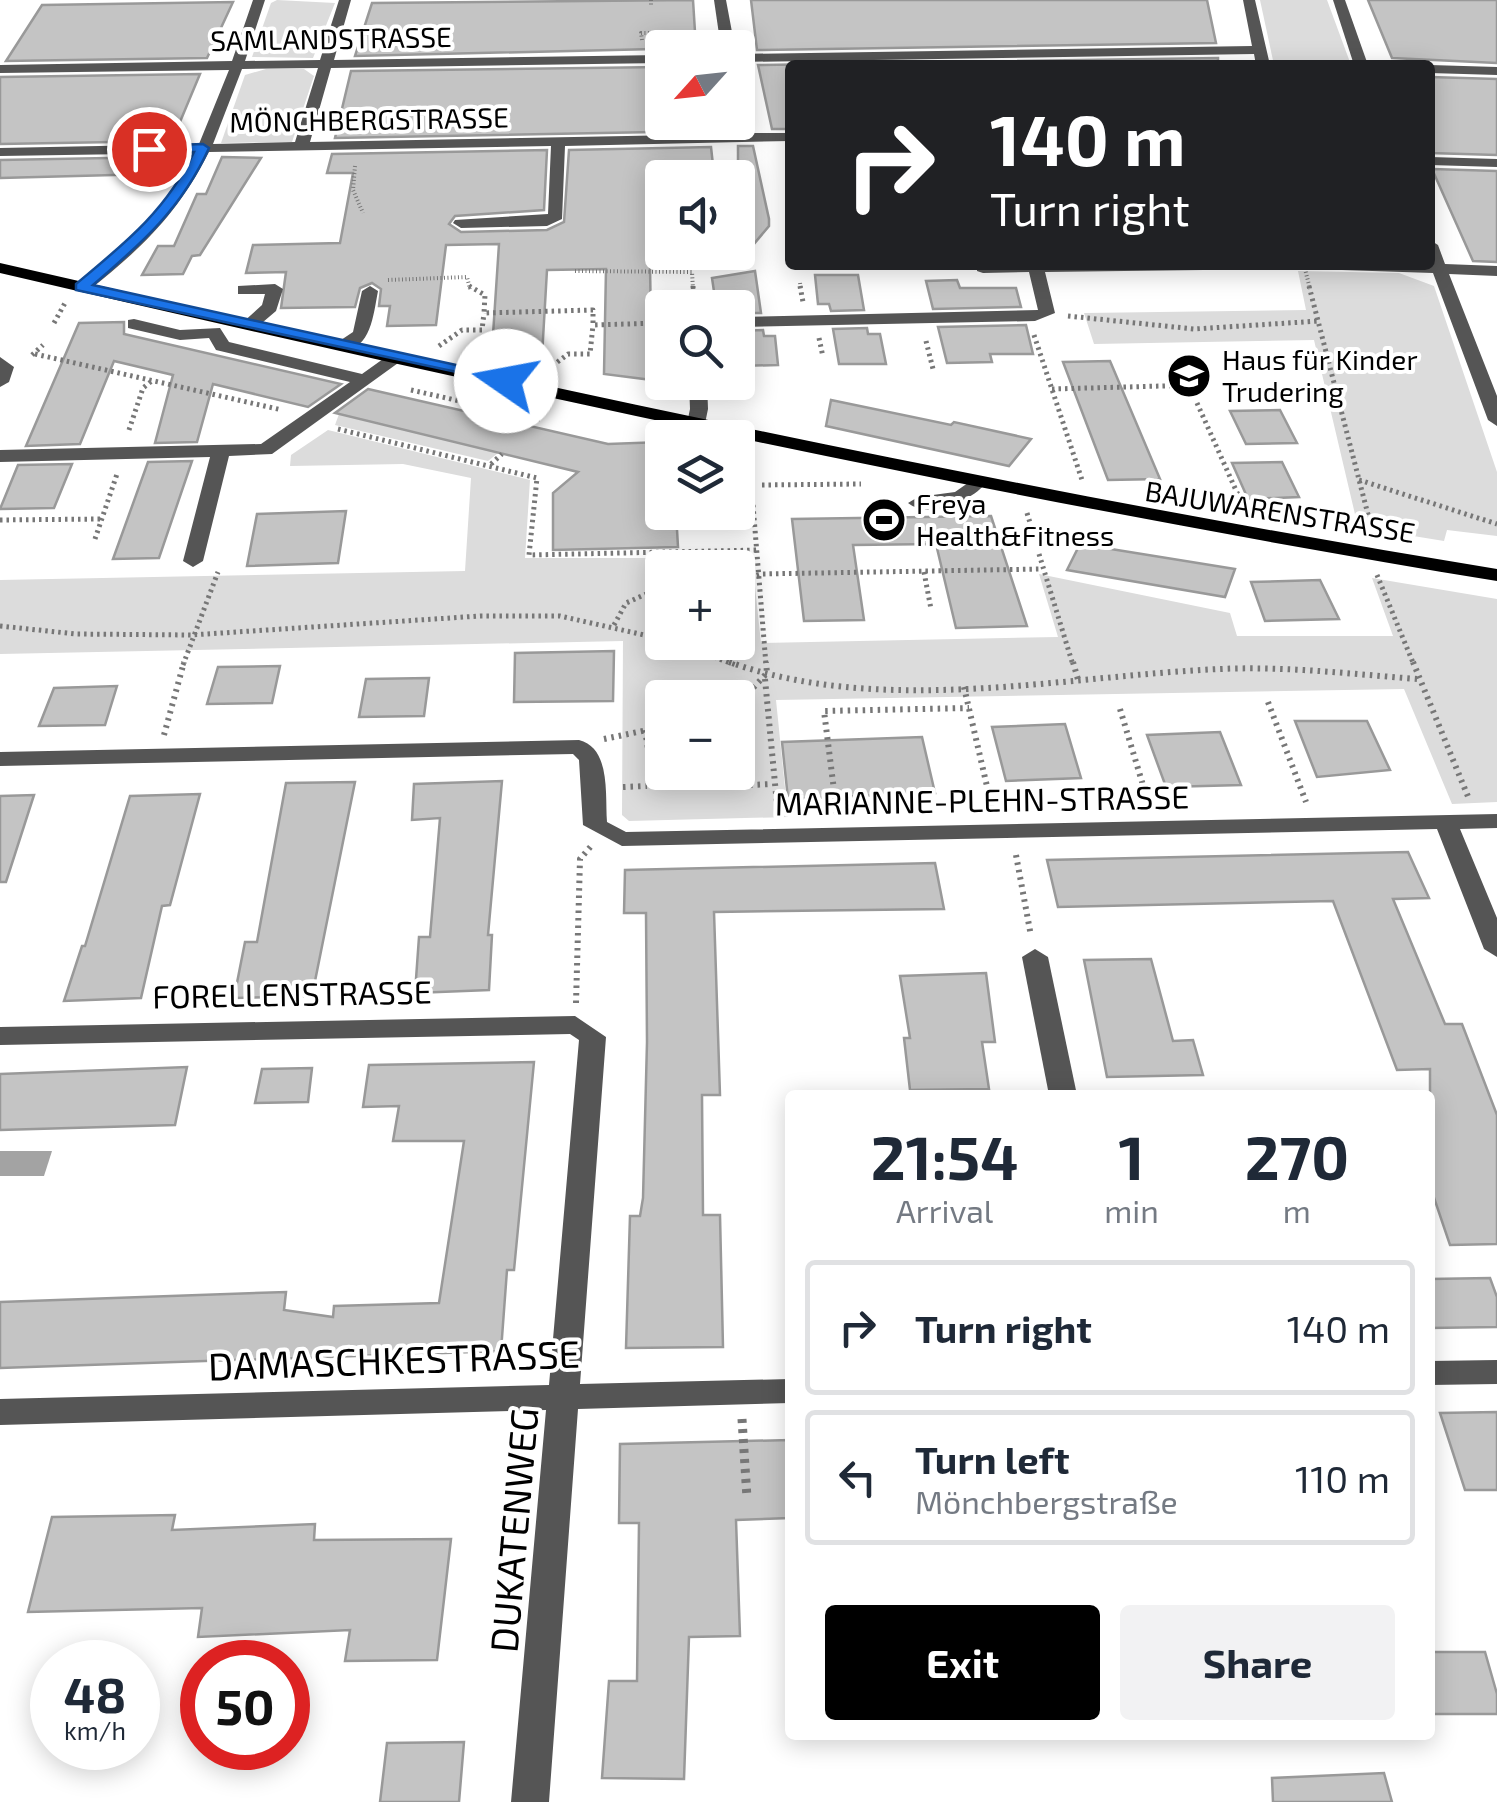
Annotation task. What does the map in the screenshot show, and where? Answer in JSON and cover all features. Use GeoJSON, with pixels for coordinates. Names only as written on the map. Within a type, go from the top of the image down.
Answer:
{"type":"FeatureCollection","features":[{"type":"Feature","properties":{"kind":"main road","name":"BAJUWARENSTRASSE"},"geometry":{"type":"LineString","coordinates":[[0,268],[653,420]]}},
{"type":"Feature","properties":{"kind":"main road","name":"BAJUWARENSTRASSE"},"geometry":{"type":"LineString","coordinates":[[755,442],[1226,532],[1497,575]]}},
{"type":"Feature","properties":{"kind":"street"},"geometry":{"type":"LineString","coordinates":[[82,287],[157,223],[187,182],[237,66],[259,0]]}},
{"type":"Feature","properties":{"kind":"street"},"geometry":{"type":"LineString","coordinates":[[301,146],[345,0]]}},
{"type":"Feature","properties":{"kind":"street"},"geometry":{"type":"LineString","coordinates":[[720,0],[725,30]]}},
{"type":"Feature","properties":{"kind":"street"},"geometry":{"type":"LineString","coordinates":[[755,58],[1262,58],[1249,0]]}},
{"type":"Feature","properties":{"kind":"street"},"geometry":{"type":"LineString","coordinates":[[1339,0],[1359,60]]}},
{"type":"Feature","properties":{"kind":"street","name":"SAMLANDSTRASSE"},"geometry":{"type":"LineString","coordinates":[[0,69],[645,59]]}},
{"type":"Feature","properties":{"kind":"street"},"geometry":{"type":"LineString","coordinates":[[1435,69],[1497,71]]}},
{"type":"Feature","properties":{"kind":"street","name":"MÖNCHBERGSTRASSE"},"geometry":{"type":"LineString","coordinates":[[755,138],[785,137]]}},
{"type":"Feature","properties":{"kind":"street","name":"MÖNCHBERGSTRASSE"},"geometry":{"type":"LineString","coordinates":[[0,152],[650,140]]}},
{"type":"Feature","properties":{"kind":"street"},"geometry":{"type":"LineString","coordinates":[[461,222],[547,221],[556,216],[558,142]]}},
{"type":"Feature","properties":{"kind":"street"},"geometry":{"type":"LineString","coordinates":[[1435,161],[1497,163]]}},
{"type":"Feature","properties":{"kind":"street"},"geometry":{"type":"LineString","coordinates":[[1435,259],[1497,420]]}},
{"type":"Feature","properties":{"kind":"street"},"geometry":{"type":"LineString","coordinates":[[1435,269],[1497,271]]}},
{"type":"Feature","properties":{"kind":"street"},"geometry":{"type":"LineString","coordinates":[[755,321],[1047,312],[1036,270]]}},
{"type":"Feature","properties":{"kind":"street"},"geometry":{"type":"LineString","coordinates":[[344,346],[361,334],[377,286]]}},
{"type":"Feature","properties":{"kind":"street"},"geometry":{"type":"LineString","coordinates":[[244,290],[275,289],[270,307],[250,324]]}},
{"type":"Feature","properties":{"kind":"street"},"geometry":{"type":"LineString","coordinates":[[134,324],[180,335],[214,332],[222,346],[365,380]]}},
{"type":"Feature","properties":{"kind":"street"},"geometry":{"type":"LineString","coordinates":[[0,456],[265,450],[396,358]]}},
{"type":"Feature","properties":{"kind":"street"},"geometry":{"type":"LineString","coordinates":[[0,362],[6,367],[0,382]]}},
{"type":"Feature","properties":{"kind":"street"},"geometry":{"type":"LineString","coordinates":[[192,561],[220,453]]}},
{"type":"Feature","properties":{"kind":"street"},"geometry":{"type":"LineString","coordinates":[[918,503],[961,498],[975,484]]}},
{"type":"Feature","properties":{"kind":"street"},"geometry":{"type":"LineString","coordinates":[[0,759],[579,747],[590,759],[595,825],[604,833]]}},
{"type":"Feature","properties":{"kind":"street","name":"MARIANNE-PLEHN-STRASSE"},"geometry":{"type":"LineString","coordinates":[[604,833],[622,839],[782,839],[1488,821]]}},
{"type":"Feature","properties":{"kind":"street"},"geometry":{"type":"LineString","coordinates":[[1446,822],[1497,950]]}},
{"type":"Feature","properties":{"kind":"street"},"geometry":{"type":"LineString","coordinates":[[1035,957],[1062,1090]]}},
{"type":"Feature","properties":{"kind":"street","name":"FORELLENSTRASSE"},"geometry":{"type":"LineString","coordinates":[[0,1036],[580,1026]]}},
{"type":"Feature","properties":{"kind":"street","name":"DUKATENWEG"},"geometry":{"type":"LineString","coordinates":[[530,1802],[567,1396],[593,1036],[580,1026]]}},
{"type":"Feature","properties":{"kind":"street"},"geometry":{"type":"LineString","coordinates":[[1435,1374],[1497,1372]]}},
{"type":"Feature","properties":{"kind":"street","name":"DAMASCHKESTRASSE"},"geometry":{"type":"LineString","coordinates":[[0,1412],[785,1391]]}},
{"type":"Feature","properties":{"kind":"path"},"geometry":{"type":"LineString","coordinates":[[359,146],[354,190],[364,212]]}},
{"type":"Feature","properties":{"kind":"path"},"geometry":{"type":"LineString","coordinates":[[575,270],[692,272],[693,290]]}},
{"type":"Feature","properties":{"kind":"path"},"geometry":{"type":"LineString","coordinates":[[1305,270],[1373,535]]}},
{"type":"Feature","properties":{"kind":"path"},"geometry":{"type":"LineString","coordinates":[[377,286],[397,277],[467,277],[470,288],[484,295],[482,330],[462,330],[453,336]]}},
{"type":"Feature","properties":{"kind":"path"},"geometry":{"type":"LineString","coordinates":[[484,313],[592,310],[590,354],[568,354],[560,360]]}},
{"type":"Feature","properties":{"kind":"path"},"geometry":{"type":"LineString","coordinates":[[1047,312],[1228,329],[1266,329],[1319,320]]}},
{"type":"Feature","properties":{"kind":"path"},"geometry":{"type":"LineString","coordinates":[[1030,322],[1085,491]]}},
{"type":"Feature","properties":{"kind":"path"},"geometry":{"type":"LineString","coordinates":[[593,325],[645,323]]}},
{"type":"Feature","properties":{"kind":"path"},"geometry":{"type":"LineString","coordinates":[[35,354],[312,419],[537,478],[529,556],[759,550]]}},
{"type":"Feature","properties":{"kind":"path"},"geometry":{"type":"LineString","coordinates":[[95,539],[143,388],[154,380]]}},
{"type":"Feature","properties":{"kind":"path"},"geometry":{"type":"LineString","coordinates":[[1052,389],[1200,386]]}},
{"type":"Feature","properties":{"kind":"path"},"geometry":{"type":"LineString","coordinates":[[411,390],[544,420]]}},
{"type":"Feature","properties":{"kind":"path"},"geometry":{"type":"LineString","coordinates":[[1197,402],[1248,517]]}},
{"type":"Feature","properties":{"kind":"path"},"geometry":{"type":"LineString","coordinates":[[490,465],[502,454]]}},
{"type":"Feature","properties":{"kind":"path"},"geometry":{"type":"LineString","coordinates":[[1359,480],[1497,524]]}},
{"type":"Feature","properties":{"kind":"path"},"geometry":{"type":"LineString","coordinates":[[762,485],[873,484]]}},
{"type":"Feature","properties":{"kind":"path"},"geometry":{"type":"LineString","coordinates":[[1026,512],[1036,542]]}},
{"type":"Feature","properties":{"kind":"path"},"geometry":{"type":"LineString","coordinates":[[0,520],[102,518]]}},
{"type":"Feature","properties":{"kind":"path"},"geometry":{"type":"LineString","coordinates":[[755,520],[767,673],[763,688],[772,784],[782,839]]}},
{"type":"Feature","properties":{"kind":"path"},"geometry":{"type":"LineString","coordinates":[[1039,554],[1079,683]]}},
{"type":"Feature","properties":{"kind":"path"},"geometry":{"type":"LineString","coordinates":[[755,576],[1042,569]]}},
{"type":"Feature","properties":{"kind":"path"},"geometry":{"type":"LineString","coordinates":[[924,572],[931,609]]}},
{"type":"Feature","properties":{"kind":"path"},"geometry":{"type":"LineString","coordinates":[[1376,574],[1416,679],[1488,821]]}},
{"type":"Feature","properties":{"kind":"path"},"geometry":{"type":"LineString","coordinates":[[159,756],[191,635],[215,582]]}},
{"type":"Feature","properties":{"kind":"path"},"geometry":{"type":"LineString","coordinates":[[614,625],[626,603],[645,595]]}},
{"type":"Feature","properties":{"kind":"path"},"geometry":{"type":"LineString","coordinates":[[0,626],[76,634],[191,635],[480,616],[560,616],[645,633]]}},
{"type":"Feature","properties":{"kind":"path"},"geometry":{"type":"LineString","coordinates":[[727,660],[767,673],[880,689],[1079,683],[1222,669],[1416,679]]}},
{"type":"Feature","properties":{"kind":"path"},"geometry":{"type":"LineString","coordinates":[[755,690],[767,673]]}},
{"type":"Feature","properties":{"kind":"path"},"geometry":{"type":"LineString","coordinates":[[964,687],[1035,957]]}},
{"type":"Feature","properties":{"kind":"path"},"geometry":{"type":"LineString","coordinates":[[1268,702],[1316,826]]}},
{"type":"Feature","properties":{"kind":"path"},"geometry":{"type":"LineString","coordinates":[[840,838],[824,711],[969,708]]}},
{"type":"Feature","properties":{"kind":"path"},"geometry":{"type":"LineString","coordinates":[[1120,709],[1156,830]]}},
{"type":"Feature","properties":{"kind":"path"},"geometry":{"type":"LineString","coordinates":[[579,747],[645,730]]}},
{"type":"Feature","properties":{"kind":"path"},"geometry":{"type":"LineString","coordinates":[[755,785],[772,784]]}},
{"type":"Feature","properties":{"kind":"path"},"geometry":{"type":"LineString","coordinates":[[580,1026],[580,858],[604,833]]}},
{"type":"Feature","properties":{"kind":"path"},"geometry":{"type":"LineString","coordinates":[[740,1392],[747,1498]]}},
{"type":"Feature","properties":{"kind":"shaded area"},"geometry":{"type":"Polygon","coordinates":[[[1260,0],[1327,0],[1349,60],[1273,60],[1260,0]]]}},
{"type":"Feature","properties":{"kind":"shaded area"},"geometry":{"type":"Polygon","coordinates":[[[271,3],[335,3],[313,58],[252,57],[271,3]]]}},
{"type":"Feature","properties":{"kind":"shaded area"},"geometry":{"type":"Polygon","coordinates":[[[266,69],[304,69],[314,76],[292,142],[221,143],[245,75],[266,69]]]}},
{"type":"Feature","properties":{"kind":"shaded area"},"geometry":{"type":"Polygon","coordinates":[[[1298,271],[1399,273],[1434,286],[1497,472],[1497,536],[1447,530],[1444,541],[1358,527],[1314,340],[1094,344],[1084,313],[1306,310],[1298,271]]]}},
{"type":"Feature","properties":{"kind":"shaded area"},"geometry":{"type":"Polygon","coordinates":[[[339,414],[498,453],[488,461],[335,425],[339,414]]]}},
{"type":"Feature","properties":{"kind":"shaded area"},"geometry":{"type":"Polygon","coordinates":[[[328,430],[530,480],[525,558],[645,558],[645,660],[755,660],[755,586],[761,643],[1058,637],[1039,574],[1230,613],[1237,636],[1393,636],[1372,578],[1497,599],[1497,802],[1452,804],[1404,689],[776,700],[788,817],[629,821],[622,815],[623,641],[0,654],[0,580],[465,571],[471,478],[403,464],[290,466],[291,455],[328,430]]]}},
{"type":"Feature","properties":{"kind":"shaded area"},"geometry":{"type":"Polygon","coordinates":[[[0,1151],[52,1151],[44,1176],[0,1176],[0,1151]]]}},
{"type":"Feature","properties":{"kind":"building"},"geometry":{"type":"Polygon","coordinates":[[[693,0],[695,30],[645,30],[645,49],[355,56],[372,3],[693,0]]]}},
{"type":"Feature","properties":{"kind":"building"},"geometry":{"type":"Polygon","coordinates":[[[751,0],[1207,0],[1216,43],[757,50],[751,0]]]}},
{"type":"Feature","properties":{"kind":"building"},"geometry":{"type":"Polygon","coordinates":[[[1368,0],[1497,0],[1497,63],[1392,58],[1368,0]]]}},
{"type":"Feature","properties":{"kind":"building"},"geometry":{"type":"Polygon","coordinates":[[[233,2],[207,58],[6,61],[42,5],[233,2]]]}},
{"type":"Feature","properties":{"kind":"building"},"geometry":{"type":"Polygon","coordinates":[[[1218,58],[1218,60],[1087,60],[1218,58]]]}},
{"type":"Feature","properties":{"kind":"building"},"geometry":{"type":"Polygon","coordinates":[[[758,65],[785,65],[785,129],[772,129],[758,65]]]}},
{"type":"Feature","properties":{"kind":"building"},"geometry":{"type":"Polygon","coordinates":[[[645,67],[645,132],[335,138],[351,71],[645,67]]]}},
{"type":"Feature","properties":{"kind":"building"},"geometry":{"type":"Polygon","coordinates":[[[200,74],[172,141],[0,144],[0,77],[200,74]]]}},
{"type":"Feature","properties":{"kind":"building"},"geometry":{"type":"Polygon","coordinates":[[[1435,77],[1497,79],[1497,155],[1435,153],[1435,77]]]}},
{"type":"Feature","properties":{"kind":"building"},"geometry":{"type":"Polygon","coordinates":[[[738,146],[753,146],[769,219],[769,226],[755,243],[755,160],[738,160],[738,146]]]}},
{"type":"Feature","properties":{"kind":"building"},"geometry":{"type":"Polygon","coordinates":[[[711,147],[712,160],[645,160],[645,270],[650,270],[650,290],[645,290],[645,379],[604,374],[606,269],[547,270],[542,356],[492,350],[499,244],[446,245],[436,325],[387,326],[390,306],[379,306],[381,289],[372,283],[360,288],[355,307],[281,308],[286,272],[246,273],[253,245],[340,243],[353,173],[327,173],[332,154],[547,150],[544,210],[455,216],[449,224],[461,232],[547,230],[564,222],[569,150],[711,147]]]}},
{"type":"Feature","properties":{"kind":"building"},"geometry":{"type":"Polygon","coordinates":[[[162,157],[152,174],[0,178],[0,160],[162,157]]]}},
{"type":"Feature","properties":{"kind":"building"},"geometry":{"type":"Polygon","coordinates":[[[222,157],[261,158],[200,255],[192,256],[183,274],[142,275],[158,246],[174,246],[197,194],[206,194],[222,157]]]}},
{"type":"Feature","properties":{"kind":"building"},"geometry":{"type":"Polygon","coordinates":[[[1435,169],[1497,171],[1497,262],[1473,261],[1435,169]]]}},
{"type":"Feature","properties":{"kind":"building"},"geometry":{"type":"Polygon","coordinates":[[[755,271],[761,313],[755,313],[755,290],[714,290],[712,278],[755,271]]]}},
{"type":"Feature","properties":{"kind":"building"},"geometry":{"type":"Polygon","coordinates":[[[815,275],[858,275],[864,310],[831,311],[829,304],[818,304],[815,275]]]}},
{"type":"Feature","properties":{"kind":"building"},"geometry":{"type":"Polygon","coordinates":[[[957,280],[960,288],[1016,288],[1021,307],[933,309],[926,281],[957,280]]]}},
{"type":"Feature","properties":{"kind":"building"},"geometry":{"type":"Polygon","coordinates":[[[124,322],[124,334],[341,384],[308,407],[213,384],[197,442],[155,443],[173,375],[114,361],[80,444],[26,446],[79,323],[124,322]]]}},
{"type":"Feature","properties":{"kind":"building"},"geometry":{"type":"Polygon","coordinates":[[[1026,325],[1033,354],[990,354],[992,362],[947,363],[938,327],[1026,325]]]}},
{"type":"Feature","properties":{"kind":"building"},"geometry":{"type":"Polygon","coordinates":[[[867,328],[868,334],[880,334],[886,364],[839,364],[833,329],[867,328]]]}},
{"type":"Feature","properties":{"kind":"building"},"geometry":{"type":"Polygon","coordinates":[[[755,330],[763,330],[764,336],[775,336],[778,365],[755,366],[755,330]]]}},
{"type":"Feature","properties":{"kind":"building"},"geometry":{"type":"Polygon","coordinates":[[[1110,361],[1160,479],[1108,480],[1063,362],[1110,361]]]}},
{"type":"Feature","properties":{"kind":"building"},"geometry":{"type":"Polygon","coordinates":[[[368,389],[608,444],[645,443],[645,530],[677,530],[678,547],[553,550],[553,493],[578,472],[335,413],[368,389]]]}},
{"type":"Feature","properties":{"kind":"building"},"geometry":{"type":"Polygon","coordinates":[[[831,400],[1031,439],[1009,466],[826,426],[831,400]]]}},
{"type":"Feature","properties":{"kind":"building"},"geometry":{"type":"Polygon","coordinates":[[[1280,410],[1297,443],[1246,444],[1230,411],[1280,410]]]}},
{"type":"Feature","properties":{"kind":"building"},"geometry":{"type":"Polygon","coordinates":[[[192,461],[159,558],[113,559],[148,462],[192,461]]]}},
{"type":"Feature","properties":{"kind":"building"},"geometry":{"type":"Polygon","coordinates":[[[1282,462],[1299,497],[1248,499],[1232,463],[1282,462]]]}},
{"type":"Feature","properties":{"kind":"building"},"geometry":{"type":"Polygon","coordinates":[[[72,464],[54,508],[0,509],[18,465],[72,464]]]}},
{"type":"Feature","properties":{"kind":"building"},"geometry":{"type":"Polygon","coordinates":[[[346,511],[338,563],[247,566],[257,514],[346,511]]]}},
{"type":"Feature","properties":{"kind":"building"},"geometry":{"type":"Polygon","coordinates":[[[991,516],[1027,626],[956,628],[936,544],[853,545],[864,620],[804,621],[792,519],[991,516]]]}},
{"type":"Feature","properties":{"kind":"building"},"geometry":{"type":"Polygon","coordinates":[[[1080,544],[1235,569],[1225,597],[1067,570],[1080,544]]]}},
{"type":"Feature","properties":{"kind":"building"},"geometry":{"type":"Polygon","coordinates":[[[1320,580],[1339,619],[1265,621],[1251,582],[1320,580]]]}},
{"type":"Feature","properties":{"kind":"building"},"geometry":{"type":"Polygon","coordinates":[[[614,651],[613,701],[514,702],[515,653],[614,651]]]}},
{"type":"Feature","properties":{"kind":"building"},"geometry":{"type":"Polygon","coordinates":[[[280,666],[272,703],[207,704],[218,667],[280,666]]]}},
{"type":"Feature","properties":{"kind":"building"},"geometry":{"type":"Polygon","coordinates":[[[429,678],[424,716],[359,717],[366,679],[429,678]]]}},
{"type":"Feature","properties":{"kind":"building"},"geometry":{"type":"Polygon","coordinates":[[[117,686],[105,725],[39,726],[54,688],[117,686]]]}},
{"type":"Feature","properties":{"kind":"building"},"geometry":{"type":"Polygon","coordinates":[[[1295,721],[1367,721],[1390,770],[1317,777],[1295,721]]]}},
{"type":"Feature","properties":{"kind":"building"},"geometry":{"type":"Polygon","coordinates":[[[1065,724],[1081,778],[1006,781],[992,727],[1065,724]]]}},
{"type":"Feature","properties":{"kind":"building"},"geometry":{"type":"Polygon","coordinates":[[[1220,732],[1241,785],[1166,787],[1147,735],[1220,732]]]}},
{"type":"Feature","properties":{"kind":"building"},"geometry":{"type":"Polygon","coordinates":[[[922,737],[935,793],[788,799],[782,742],[922,737]]]}},
{"type":"Feature","properties":{"kind":"building"},"geometry":{"type":"Polygon","coordinates":[[[502,781],[488,935],[492,935],[489,990],[415,993],[419,937],[430,937],[440,818],[412,820],[414,784],[502,781]]]}},
{"type":"Feature","properties":{"kind":"building"},"geometry":{"type":"Polygon","coordinates":[[[355,782],[312,996],[234,998],[245,942],[257,942],[286,783],[355,782]]]}},
{"type":"Feature","properties":{"kind":"building"},"geometry":{"type":"Polygon","coordinates":[[[200,794],[170,905],[162,906],[141,998],[64,1001],[85,946],[130,796],[200,794]]]}},
{"type":"Feature","properties":{"kind":"building"},"geometry":{"type":"Polygon","coordinates":[[[34,795],[6,882],[0,882],[0,796],[34,795]]]}},
{"type":"Feature","properties":{"kind":"building"},"geometry":{"type":"Polygon","coordinates":[[[1408,852],[1429,898],[1393,899],[1445,1024],[1462,1024],[1497,1115],[1497,1244],[1450,1245],[1435,1201],[1435,1090],[1430,1090],[1430,1069],[1397,1070],[1333,901],[1058,907],[1047,860],[1408,852]]]}},
{"type":"Feature","properties":{"kind":"building"},"geometry":{"type":"Polygon","coordinates":[[[935,863],[944,909],[714,912],[720,1095],[702,1095],[703,1215],[720,1215],[723,1347],[626,1348],[630,1216],[640,1216],[643,1198],[647,1042],[646,913],[624,913],[625,870],[935,863]]]}},
{"type":"Feature","properties":{"kind":"building"},"geometry":{"type":"Polygon","coordinates":[[[1151,959],[1173,1041],[1193,1040],[1203,1075],[1107,1077],[1084,960],[1151,959]]]}},
{"type":"Feature","properties":{"kind":"building"},"geometry":{"type":"Polygon","coordinates":[[[986,973],[995,1042],[982,1042],[989,1089],[910,1090],[904,1038],[910,1038],[900,976],[986,973]]]}},
{"type":"Feature","properties":{"kind":"building"},"geometry":{"type":"Polygon","coordinates":[[[534,1062],[514,1270],[507,1270],[501,1351],[0,1368],[0,1302],[286,1292],[284,1310],[333,1317],[334,1306],[439,1303],[464,1141],[393,1141],[399,1106],[363,1107],[369,1065],[534,1062]]]}},
{"type":"Feature","properties":{"kind":"building"},"geometry":{"type":"Polygon","coordinates":[[[187,1067],[175,1125],[0,1130],[0,1074],[187,1067]]]}},
{"type":"Feature","properties":{"kind":"building"},"geometry":{"type":"Polygon","coordinates":[[[312,1068],[308,1102],[255,1103],[262,1069],[312,1068]]]}},
{"type":"Feature","properties":{"kind":"building"},"geometry":{"type":"Polygon","coordinates":[[[1490,1278],[1497,1297],[1497,1327],[1435,1328],[1435,1279],[1490,1278]]]}},
{"type":"Feature","properties":{"kind":"building"},"geometry":{"type":"Polygon","coordinates":[[[1497,1412],[1497,1490],[1465,1490],[1440,1413],[1497,1412]]]}},
{"type":"Feature","properties":{"kind":"building"},"geometry":{"type":"Polygon","coordinates":[[[785,1440],[785,1518],[736,1520],[740,1636],[689,1637],[684,1779],[602,1778],[609,1681],[637,1681],[639,1523],[619,1523],[620,1444],[785,1440]]]}},
{"type":"Feature","properties":{"kind":"building"},"geometry":{"type":"Polygon","coordinates":[[[175,1515],[172,1530],[315,1524],[314,1540],[451,1539],[437,1660],[345,1661],[350,1630],[198,1637],[202,1608],[28,1612],[52,1517],[175,1515]]]}},
{"type":"Feature","properties":{"kind":"building"},"geometry":{"type":"Polygon","coordinates":[[[1435,1652],[1485,1652],[1497,1694],[1497,1714],[1435,1714],[1435,1652]]]}},
{"type":"Feature","properties":{"kind":"building"},"geometry":{"type":"Polygon","coordinates":[[[464,1742],[459,1802],[380,1802],[387,1743],[464,1742]]]}},
{"type":"Feature","properties":{"kind":"building"},"geometry":{"type":"Polygon","coordinates":[[[1384,1773],[1392,1802],[1273,1802],[1272,1778],[1384,1773]]]}},
{"type":"Feature","properties":{"kind":"place","name":"Haus für Kinder Trudering"},"geometry":{"type":"Point","coordinates":[1189,376]}},
{"type":"Feature","properties":{"kind":"place","name":"Freya Health&Fitness"},"geometry":{"type":"Point","coordinates":[884,520]}},
{"type":"Feature","properties":{"kind":"route"},"geometry":{"type":"LineString","coordinates":[[149,149],[203,148],[187,182],[157,223],[82,287],[506,381]]}}]}
